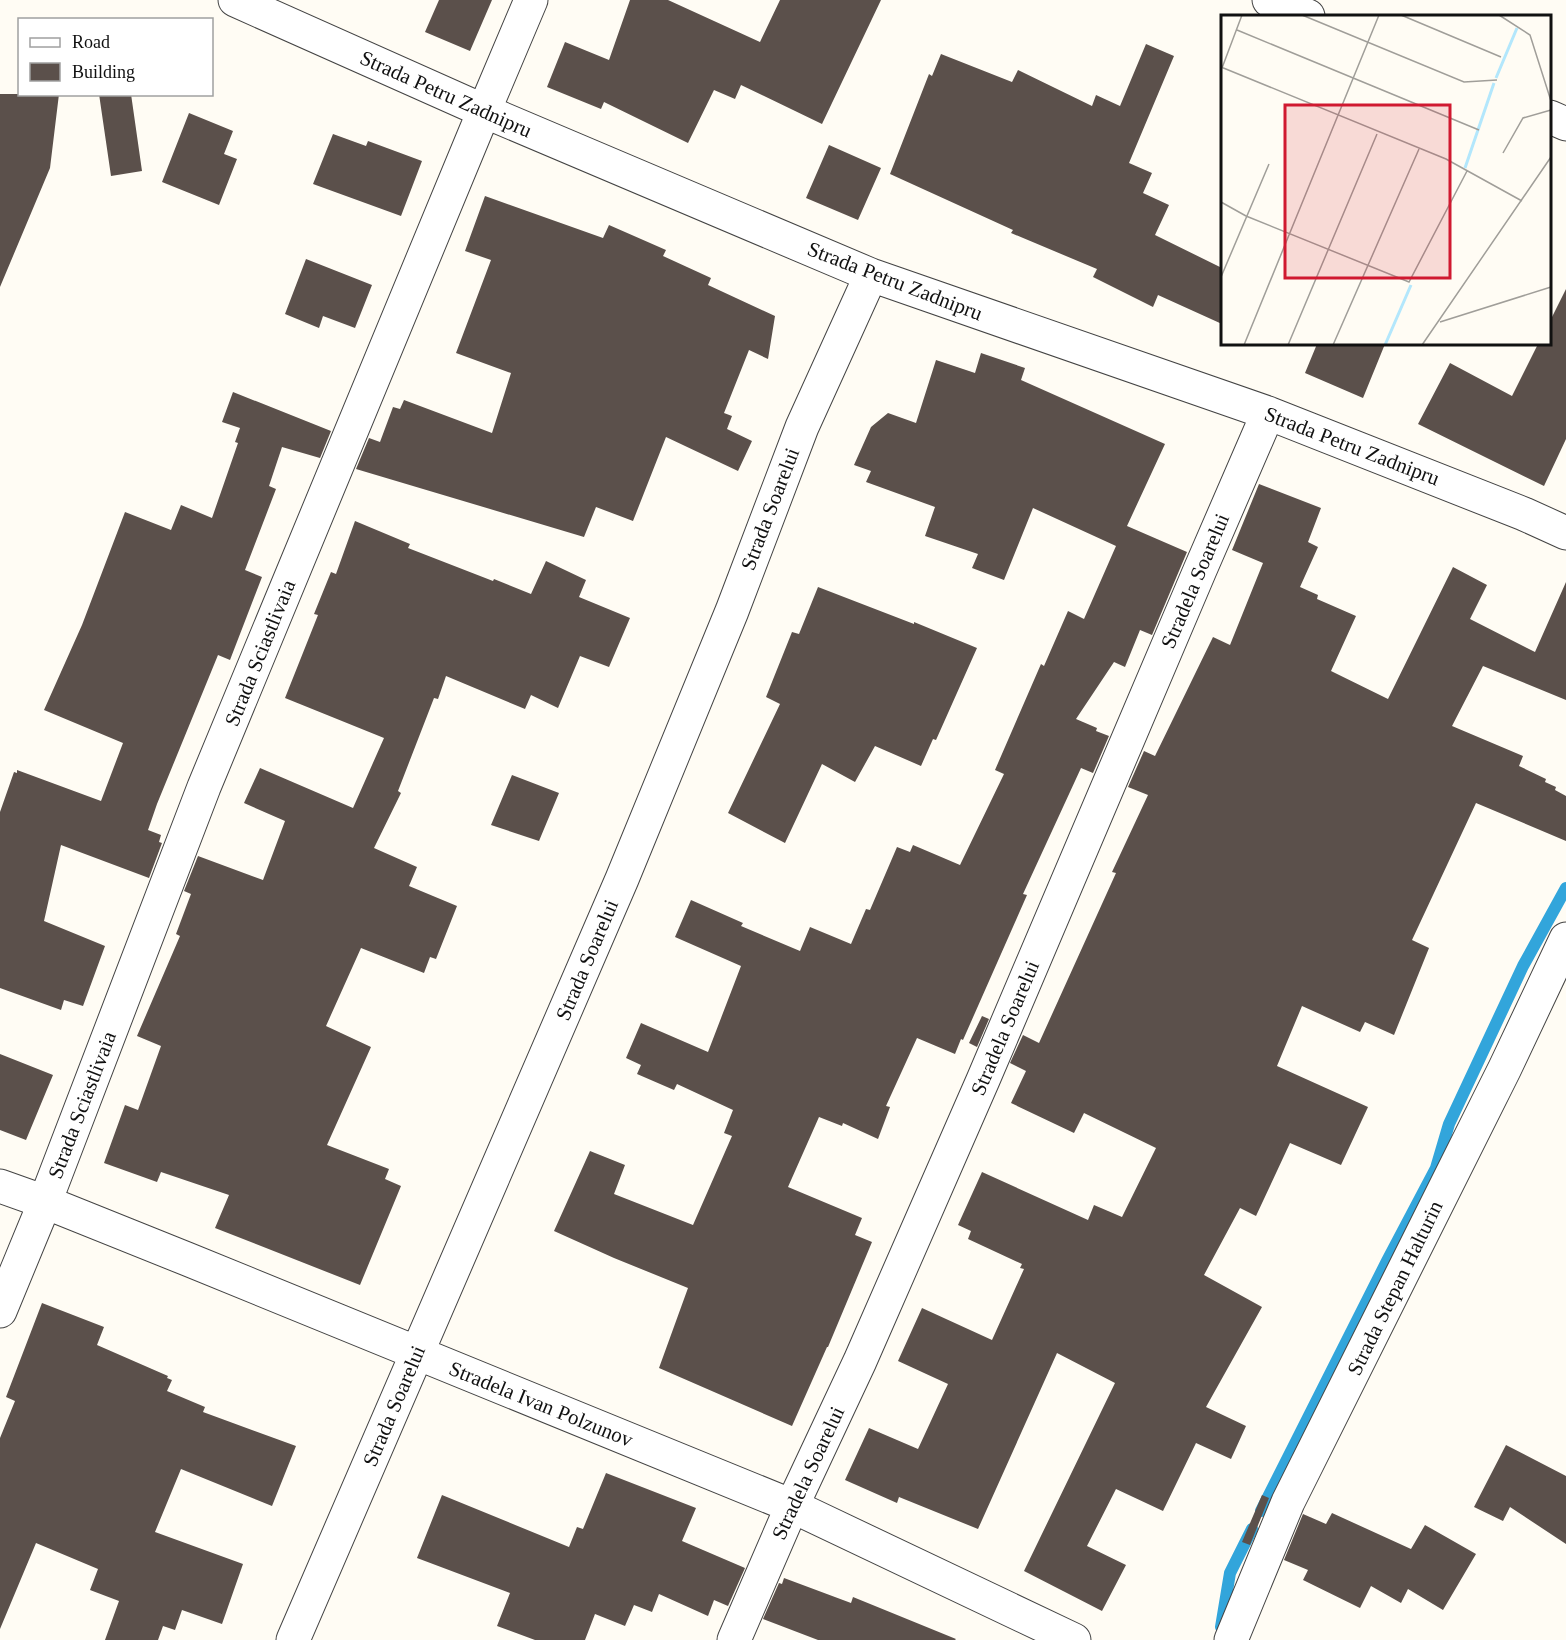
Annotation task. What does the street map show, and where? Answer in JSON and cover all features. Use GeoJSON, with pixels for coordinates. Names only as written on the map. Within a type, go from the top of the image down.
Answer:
{"type":"FeatureCollection","features":[{"type":"Feature","properties":{"kind":"street","name":"Strada Petru Zadnipru"},"geometry":{"type":"LineString","coordinates":[[235,0],[484,111],[871,275],[1268,413],[1524,514],[1566,533]]}},
{"type":"Feature","properties":{"kind":"street","name":"Strada Sciastlivaia"},"geometry":{"type":"LineString","coordinates":[[0,1311],[45,1202],[204,786],[531,0]]}},
{"type":"Feature","properties":{"kind":"street"},"geometry":{"type":"LineString","coordinates":[[1269,0],[1306,15]]}},
{"type":"Feature","properties":{"kind":"street"},"geometry":{"type":"LineString","coordinates":[[1551,117],[1566,123]]}},
{"type":"Feature","properties":{"kind":"street","name":"Strada Soarelui"},"geometry":{"type":"LineString","coordinates":[[293,1640],[622,879],[732,611],[802,427],[871,275]]}},
{"type":"Feature","properties":{"kind":"street","name":"Stradela Soarelui"},"geometry":{"type":"LineString","coordinates":[[734,1640],[792,1506],[860,1361],[973,1102],[1268,413]]}},
{"type":"Feature","properties":{"kind":"street","name":"Strada Stepan Halturin"},"geometry":{"type":"LineString","coordinates":[[1231,1640],[1288,1502],[1566,939]]}},
{"type":"Feature","properties":{"kind":"street","name":"Stradela Ivan Polzunov"},"geometry":{"type":"LineString","coordinates":[[0,1186],[45,1202],[792,1506],[1074,1640]]}},
{"type":"Feature","properties":{"kind":"building"},"geometry":{"type":"Polygon","coordinates":[[[439,0],[492,0],[470,51],[425,32],[439,0]]]}},
{"type":"Feature","properties":{"kind":"building"},"geometry":{"type":"Polygon","coordinates":[[[630,0],[668,0],[760,42],[780,0],[881,0],[822,124],[741,85],[735,99],[714,90],[688,143],[604,102],[601,109],[547,87],[565,42],[609,60],[630,0]]]}},
{"type":"Feature","properties":{"kind":"building"},"geometry":{"type":"Polygon","coordinates":[[[1146,44],[1174,56],[1129,163],[1152,173],[1143,193],[1169,205],[1155,235],[1221,268],[1221,324],[1158,295],[1153,307],[1093,277],[1097,269],[1011,233],[1013,230],[890,174],[929,74],[932,76],[941,54],[1012,82],[1018,70],[1092,106],[1096,95],[1120,106],[1146,44]]]}},
{"type":"Feature","properties":{"kind":"building"},"geometry":{"type":"Polygon","coordinates":[[[0,94],[59,96],[50,168],[0,287],[0,94]]]}},
{"type":"Feature","properties":{"kind":"building"},"geometry":{"type":"Polygon","coordinates":[[[99,96],[131,96],[142,171],[111,176],[99,96]]]}},
{"type":"Feature","properties":{"kind":"building"},"geometry":{"type":"Polygon","coordinates":[[[189,113],[233,131],[224,154],[237,159],[219,205],[162,182],[189,113]]]}},
{"type":"Feature","properties":{"kind":"building"},"geometry":{"type":"Polygon","coordinates":[[[333,134],[366,146],[368,141],[422,161],[401,216],[313,184],[333,134]]]}},
{"type":"Feature","properties":{"kind":"building"},"geometry":{"type":"Polygon","coordinates":[[[829,145],[881,168],[858,220],[806,198],[829,145]]]}},
{"type":"Feature","properties":{"kind":"building"},"geometry":{"type":"Polygon","coordinates":[[[485,196],[603,238],[609,225],[666,250],[663,256],[711,278],[708,285],[775,316],[768,359],[749,350],[724,413],[732,416],[727,429],[752,441],[738,471],[666,437],[633,521],[596,507],[584,537],[356,469],[369,438],[380,442],[393,407],[400,409],[404,400],[492,433],[511,373],[456,353],[491,260],[465,251],[485,196]]]}},
{"type":"Feature","properties":{"kind":"building"},"geometry":{"type":"Polygon","coordinates":[[[306,259],[372,285],[355,328],[323,316],[319,328],[285,314],[306,259]]]}},
{"type":"Feature","properties":{"kind":"building"},"geometry":{"type":"Polygon","coordinates":[[[1566,289],[1566,439],[1544,486],[1418,424],[1450,363],[1512,396],[1538,345],[1551,345],[1551,319],[1566,289]]]}},
{"type":"Feature","properties":{"kind":"building"},"geometry":{"type":"Polygon","coordinates":[[[1317,345],[1385,345],[1363,398],[1305,373],[1317,345]]]}},
{"type":"Feature","properties":{"kind":"building"},"geometry":{"type":"Polygon","coordinates":[[[981,353],[1025,368],[1021,380],[1165,444],[1127,526],[1187,552],[1152,635],[1140,630],[1125,667],[1114,662],[1076,719],[1109,736],[1093,773],[1081,768],[1023,894],[1027,895],[955,1054],[917,1038],[886,1106],[890,1107],[878,1139],[843,1123],[842,1126],[819,1117],[788,1187],[862,1218],[855,1235],[872,1242],[792,1426],[659,1368],[688,1288],[554,1231],[590,1151],[625,1165],[614,1194],[693,1225],[732,1136],[724,1133],[733,1110],[677,1084],[674,1090],[637,1074],[641,1065],[626,1058],[641,1023],[708,1052],[741,966],[675,937],[691,900],[743,923],[741,926],[800,951],[810,927],[851,944],[866,909],[870,910],[897,847],[910,852],[913,845],[960,865],[1004,774],[995,770],[1041,664],[1044,666],[1068,611],[1084,619],[1116,546],[1033,508],[1004,580],[972,568],[978,554],[925,536],[935,507],[866,482],[871,471],[854,465],[871,427],[888,413],[916,423],[936,360],[975,373],[981,353]]]}},
{"type":"Feature","properties":{"kind":"building"},"geometry":{"type":"Polygon","coordinates":[[[233,392],[331,431],[320,458],[282,447],[269,486],[276,489],[245,570],[262,577],[230,660],[218,655],[157,804],[148,830],[161,835],[159,842],[162,843],[149,878],[61,845],[44,921],[105,946],[83,1006],[64,1000],[61,1010],[0,988],[0,812],[14,772],[17,773],[17,770],[101,801],[123,743],[44,710],[82,625],[125,512],[171,530],[181,505],[212,518],[238,443],[235,442],[240,428],[222,422],[233,392]]]}},
{"type":"Feature","properties":{"kind":"building"},"geometry":{"type":"Polygon","coordinates":[[[1259,484],[1321,508],[1308,542],[1318,547],[1300,587],[1318,595],[1317,599],[1356,616],[1331,671],[1388,699],[1453,567],[1487,585],[1470,619],[1535,652],[1566,582],[1566,700],[1483,666],[1452,726],[1523,756],[1519,766],[1546,779],[1545,782],[1556,787],[1555,790],[1566,796],[1566,841],[1476,803],[1412,940],[1429,948],[1394,1035],[1365,1022],[1360,1032],[1302,1006],[1277,1066],[1368,1107],[1341,1165],[1290,1143],[1256,1216],[1240,1208],[1204,1275],[1262,1307],[1206,1407],[1246,1426],[1231,1459],[1196,1443],[1163,1511],[1116,1489],[1087,1546],[1126,1565],[1102,1611],[1024,1571],[1115,1383],[1057,1353],[978,1529],[899,1497],[897,1503],[845,1480],[869,1428],[918,1449],[948,1384],[898,1361],[922,1308],[992,1340],[1024,1269],[1020,1268],[1022,1264],[968,1239],[971,1231],[958,1225],[982,1172],[1088,1220],[1094,1205],[1122,1217],[1156,1148],[1084,1113],[1074,1133],[1011,1103],[1026,1071],[1010,1063],[1023,1035],[1039,1043],[1116,873],[1112,872],[1148,795],[1128,787],[1144,751],[1155,756],[1213,637],[1230,645],[1263,563],[1232,550],[1259,484]]]}},
{"type":"Feature","properties":{"kind":"building"},"geometry":{"type":"Polygon","coordinates":[[[355,521],[410,544],[408,548],[531,594],[546,561],[586,580],[579,597],[630,618],[609,667],[580,656],[558,708],[531,695],[525,709],[446,676],[438,699],[434,698],[398,791],[401,793],[374,848],[417,867],[409,886],[457,906],[436,959],[430,957],[424,973],[361,948],[326,1026],[371,1047],[327,1145],[389,1169],[385,1179],[401,1186],[360,1285],[215,1228],[229,1195],[161,1172],[157,1182],[104,1163],[125,1105],[138,1110],[161,1046],[137,1036],[180,936],[176,934],[191,894],[184,891],[198,856],[263,880],[285,821],[244,803],[260,768],[353,808],[384,738],[285,698],[318,615],[314,614],[331,572],[336,574],[355,521]]]}},
{"type":"Feature","properties":{"kind":"building"},"geometry":{"type":"Polygon","coordinates":[[[818,587],[977,648],[936,740],[933,739],[921,766],[875,746],[855,782],[822,764],[785,843],[728,813],[780,704],[766,697],[792,632],[799,634],[818,587]]]}},
{"type":"Feature","properties":{"kind":"building"},"geometry":{"type":"Polygon","coordinates":[[[512,775],[559,793],[539,841],[491,825],[512,775]]]}},
{"type":"Feature","properties":{"kind":"building"},"geometry":{"type":"Polygon","coordinates":[[[982,1016],[989,1019],[977,1047],[969,1043],[982,1016]]]}},
{"type":"Feature","properties":{"kind":"building"},"geometry":{"type":"Polygon","coordinates":[[[0,1054],[53,1075],[26,1140],[0,1130],[0,1054]]]}},
{"type":"Feature","properties":{"kind":"building"},"geometry":{"type":"Polygon","coordinates":[[[42,1303],[104,1327],[97,1345],[168,1376],[167,1378],[172,1380],[167,1391],[205,1407],[203,1412],[296,1446],[272,1506],[181,1469],[155,1532],[243,1564],[222,1624],[182,1610],[175,1630],[163,1626],[158,1640],[105,1640],[119,1601],[90,1590],[98,1569],[36,1543],[0,1629],[0,1438],[15,1401],[6,1397],[42,1303]]]}},
{"type":"Feature","properties":{"kind":"building"},"geometry":{"type":"Polygon","coordinates":[[[1506,1445],[1566,1476],[1566,1544],[1510,1507],[1503,1521],[1474,1507],[1506,1445]]]}},
{"type":"Feature","properties":{"kind":"building"},"geometry":{"type":"Polygon","coordinates":[[[606,1473],[696,1508],[682,1541],[745,1568],[728,1606],[714,1600],[708,1616],[659,1594],[652,1612],[634,1605],[625,1626],[595,1614],[585,1640],[535,1640],[497,1626],[510,1593],[417,1558],[442,1495],[569,1547],[577,1527],[583,1529],[606,1473]]]}},
{"type":"Feature","properties":{"kind":"building"},"geometry":{"type":"Polygon","coordinates":[[[1262,1495],[1269,1498],[1250,1545],[1242,1542],[1262,1495]]]}},
{"type":"Feature","properties":{"kind":"building"},"geometry":{"type":"Polygon","coordinates":[[[1332,1513],[1411,1549],[1425,1525],[1476,1554],[1443,1610],[1408,1589],[1401,1603],[1371,1586],[1360,1608],[1303,1580],[1308,1570],[1284,1560],[1303,1514],[1326,1524],[1332,1513]]]}},
{"type":"Feature","properties":{"kind":"building"},"geometry":{"type":"Polygon","coordinates":[[[784,1578],[851,1603],[853,1597],[956,1639],[818,1640],[763,1619],[779,1583],[782,1584],[784,1578]]]}},
{"type":"Feature","properties":{"kind":"waterway"},"geometry":{"type":"LineString","coordinates":[[1261,1511],[1436,1168],[1449,1124],[1523,966],[1566,888]]}},
{"type":"Feature","properties":{"kind":"waterway"},"geometry":{"type":"LineString","coordinates":[[1221,1627],[1230,1573],[1252,1529]]}}]}
